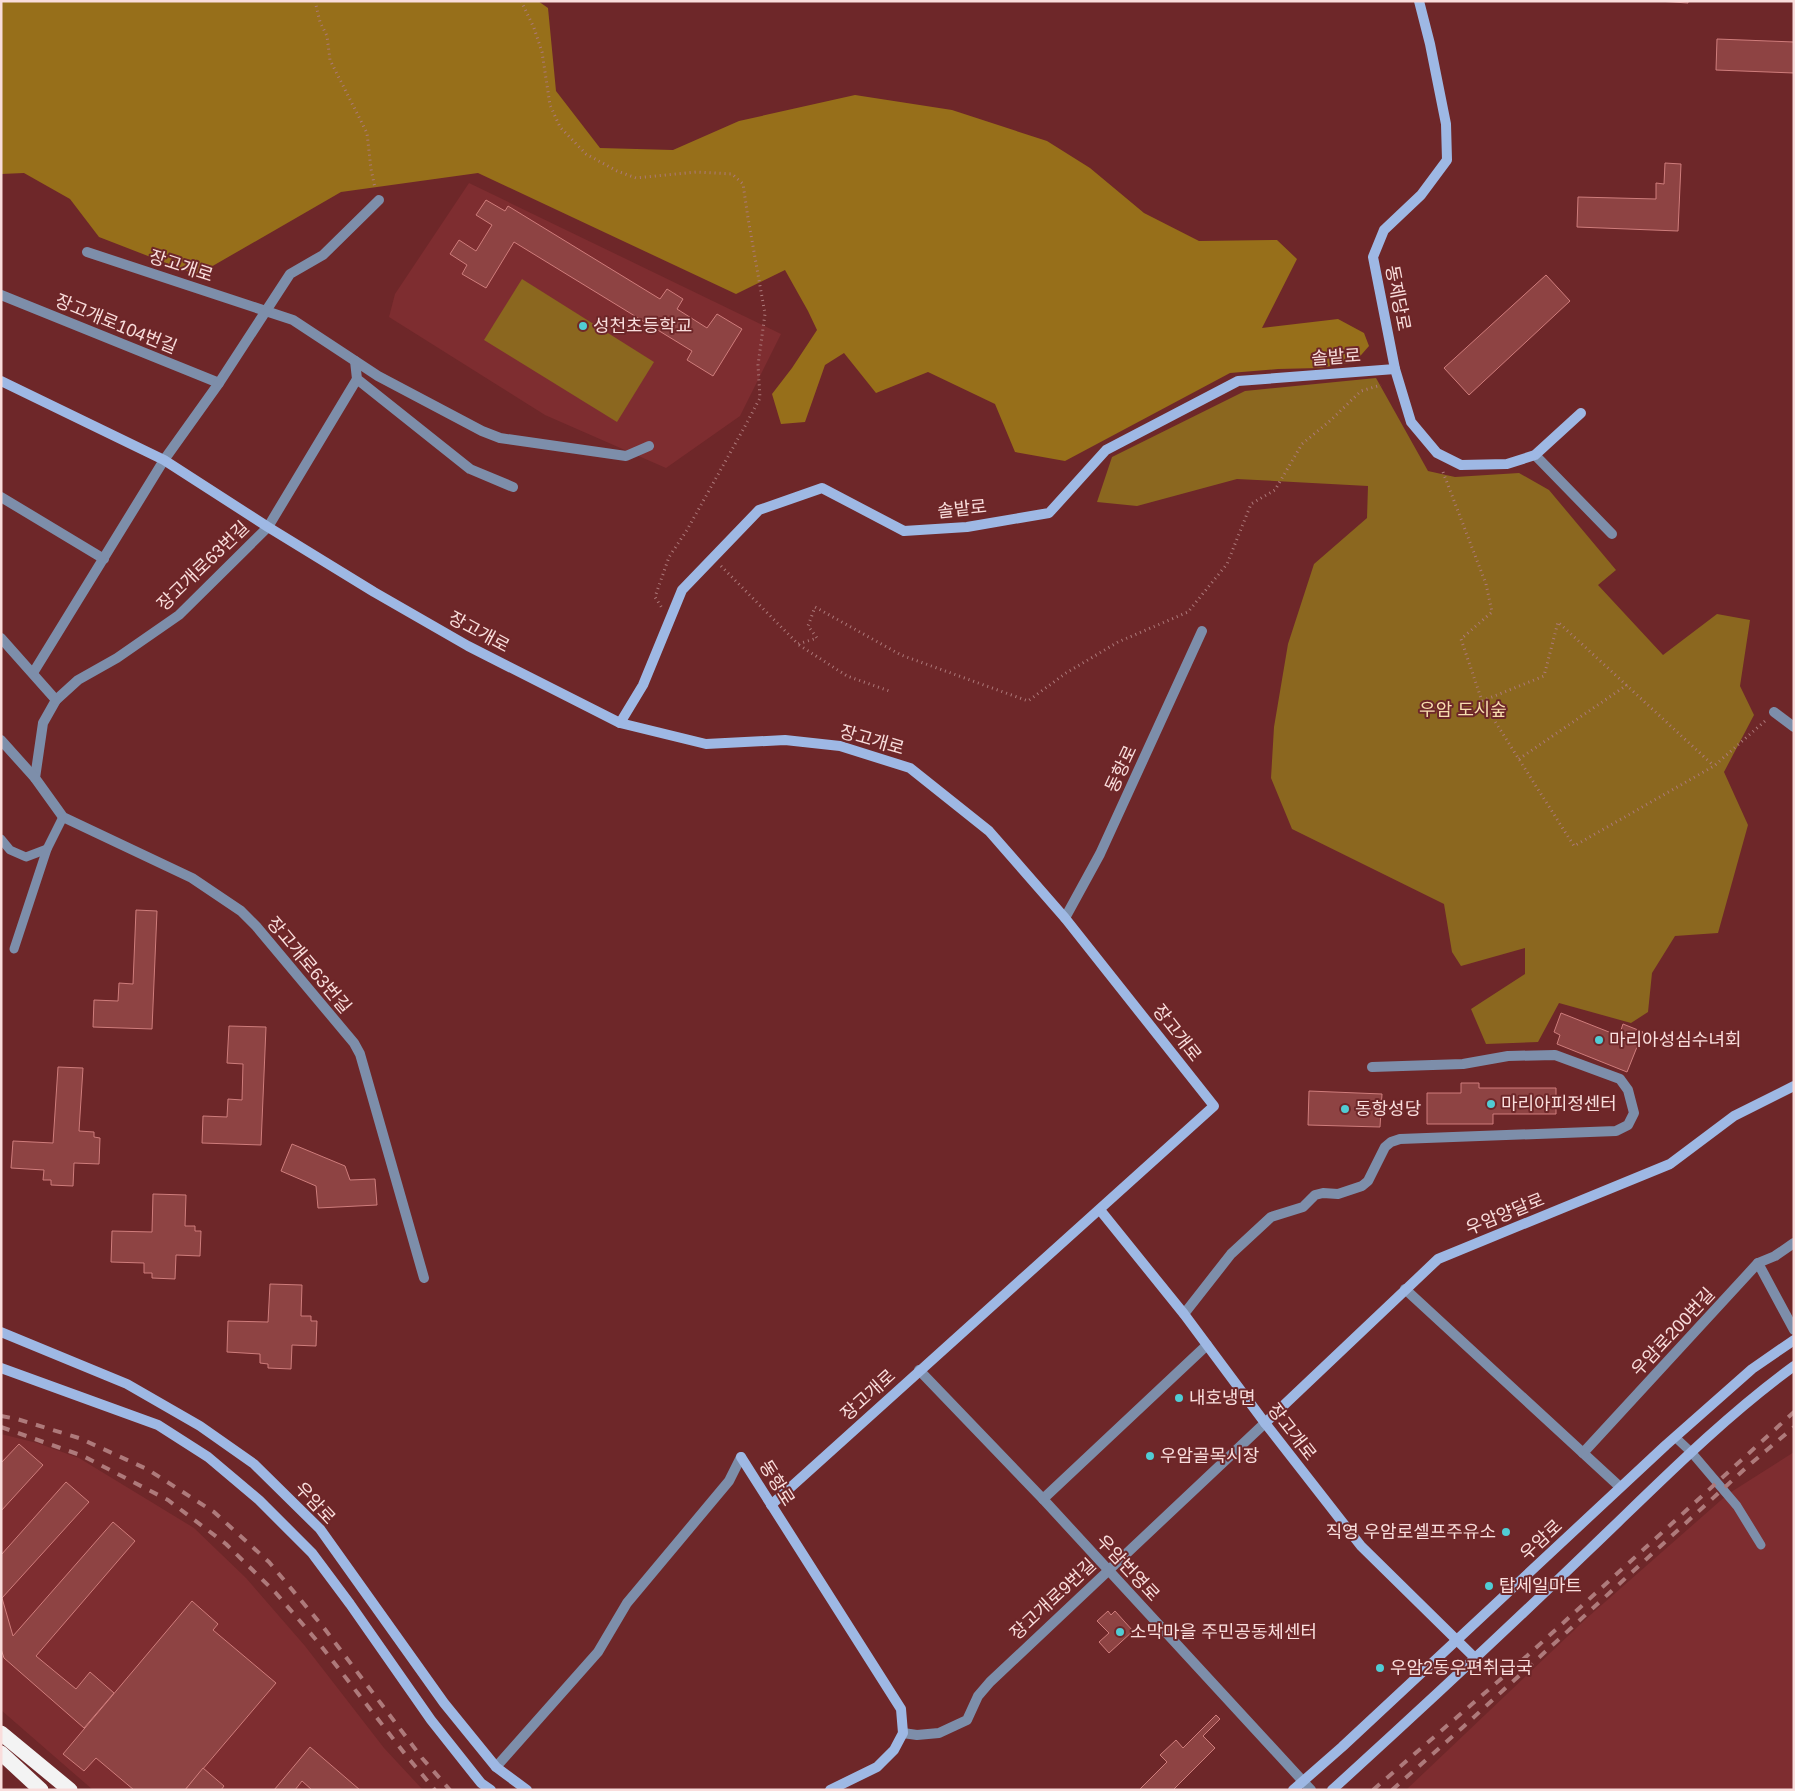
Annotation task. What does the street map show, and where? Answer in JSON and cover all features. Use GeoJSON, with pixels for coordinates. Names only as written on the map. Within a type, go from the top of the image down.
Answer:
{"type":"FeatureCollection","features":[{"type":"Feature","properties":{"kind":"highway"},"geometry":{"type":"LineString","coordinates":[[1,1733],[70,1790]]}},
{"type":"Feature","properties":{"kind":"highway"},"geometry":{"type":"LineString","coordinates":[[1,1753],[40,1790]]}},
{"type":"Feature","properties":{"kind":"street","name":"동제당로"},"geometry":{"type":"LineString","coordinates":[[1418,1],[1430,44],[1446,124],[1447,160],[1420,195],[1384,230],[1374,257],[1396,374],[1411,422],[1437,453],[1460,465],[1507,464],[1535,455],[1581,414]]}},
{"type":"Feature","properties":{"kind":"street"},"geometry":{"type":"LineString","coordinates":[[33,673],[164,460],[219,383],[290,274],[323,256],[379,200]]}},
{"type":"Feature","properties":{"kind":"street","name":"장고개로"},"geometry":{"type":"LineString","coordinates":[[87,252],[293,320],[378,376],[482,431],[500,438],[626,456],[649,446]]}},
{"type":"Feature","properties":{"kind":"street","name":"장고개로104번길"},"geometry":{"type":"LineString","coordinates":[[1,295],[219,383]]}},
{"type":"Feature","properties":{"kind":"street"},"geometry":{"type":"LineString","coordinates":[[268,526],[357,379],[355,361]]}},
{"type":"Feature","properties":{"kind":"street","name":"솔밭로"},"geometry":{"type":"LineString","coordinates":[[620,723],[643,685],[682,590],[759,510],[822,488],[904,531],[967,527],[1049,513],[1106,450],[1238,381],[1396,374]]}},
{"type":"Feature","properties":{"kind":"street"},"geometry":{"type":"LineString","coordinates":[[357,379],[470,469],[513,487]]}},
{"type":"Feature","properties":{"kind":"street","name":"장고개로"},"geometry":{"type":"LineString","coordinates":[[2,384],[164,460],[374,592],[468,646],[620,723],[706,744],[785,740],[840,746],[910,768],[989,831],[1065,918],[1214,1106],[771,1505]]}},
{"type":"Feature","properties":{"kind":"street"},"geometry":{"type":"LineString","coordinates":[[1535,455],[1612,534]]}},
{"type":"Feature","properties":{"kind":"street"},"geometry":{"type":"LineString","coordinates":[[1,497],[104,559]]}},
{"type":"Feature","properties":{"kind":"street","name":"장고개로63번길"},"geometry":{"type":"LineString","coordinates":[[35,778],[43,723],[56,700],[78,680],[117,658],[179,615],[268,526]]}},
{"type":"Feature","properties":{"kind":"street","name":"동항로"},"geometry":{"type":"LineString","coordinates":[[1065,918],[1100,854],[1202,630]]}},
{"type":"Feature","properties":{"kind":"street"},"geometry":{"type":"LineString","coordinates":[[1,638],[56,700]]}},
{"type":"Feature","properties":{"kind":"street"},"geometry":{"type":"LineString","coordinates":[[1774,712],[1794,728]]}},
{"type":"Feature","properties":{"kind":"street","name":"장고개로63번길"},"geometry":{"type":"LineString","coordinates":[[1,740],[35,778],[63,817],[192,878],[241,912],[256,926],[354,1043],[360,1054],[424,1278]]}},
{"type":"Feature","properties":{"kind":"street"},"geometry":{"type":"LineString","coordinates":[[1184,1314],[1231,1254],[1271,1217],[1303,1207],[1315,1195],[1323,1193],[1338,1194],[1362,1186],[1368,1181],[1385,1147],[1392,1142],[1400,1139],[1616,1131],[1628,1125],[1634,1114],[1628,1090],[1620,1079],[1555,1055],[1508,1056],[1463,1064],[1372,1067]]}},
{"type":"Feature","properties":{"kind":"street","name":"우암양달로"},"geometry":{"type":"LineString","coordinates":[[1265,1423],[1438,1259],[1670,1164],[1734,1116],[1794,1086]]}},
{"type":"Feature","properties":{"kind":"street","name":"장고개로"},"geometry":{"type":"LineString","coordinates":[[1100,1210],[1184,1314],[1265,1423],[1361,1546],[1476,1659]]}},
{"type":"Feature","properties":{"kind":"street","name":"우암로200번길"},"geometry":{"type":"LineString","coordinates":[[1583,1453],[1758,1264],[1775,1256],[1794,1243]]}},
{"type":"Feature","properties":{"kind":"street"},"geometry":{"type":"LineString","coordinates":[[1758,1264],[1794,1330]]}},
{"type":"Feature","properties":{"kind":"street"},"geometry":{"type":"LineString","coordinates":[[1406,1289],[1620,1487]]}},
{"type":"Feature","properties":{"kind":"street","name":"우암로"},"geometry":{"type":"LineString","coordinates":[[1,1332],[128,1384],[200,1426],[254,1464],[320,1529],[444,1703],[496,1767],[527,1790]]}},
{"type":"Feature","properties":{"kind":"street","name":"우암로"},"geometry":{"type":"LineString","coordinates":[[1293,1790],[1342,1747],[1675,1436],[1752,1369],[1794,1340]]}},
{"type":"Feature","properties":{"kind":"street"},"geometry":{"type":"LineString","coordinates":[[1043,1500],[1207,1345]]}},
{"type":"Feature","properties":{"kind":"street"},"geometry":{"type":"LineString","coordinates":[[1332,1790],[1476,1659],[1756,1393],[1794,1366]]}},
{"type":"Feature","properties":{"kind":"street","name":"우암로"},"geometry":{"type":"LineString","coordinates":[[1,1368],[158,1425],[208,1456],[259,1500],[312,1553],[431,1720],[481,1782],[491,1790]]}},
{"type":"Feature","properties":{"kind":"street","name":"우암번영로"},"geometry":{"type":"LineString","coordinates":[[919,1370],[1043,1500],[1311,1790]]}},
{"type":"Feature","properties":{"kind":"street","name":"장고개로9번길"},"geometry":{"type":"LineString","coordinates":[[903,1733],[917,1735],[940,1733],[967,1720],[978,1696],[990,1682],[1265,1423]]}},
{"type":"Feature","properties":{"kind":"street","name":"동항로"},"geometry":{"type":"LineString","coordinates":[[496,1767],[598,1652],[627,1603],[729,1481],[741,1457],[902,1709],[903,1733]]}},
{"type":"Feature","properties":{"kind":"street"},"geometry":{"type":"LineString","coordinates":[[830,1790],[877,1767],[894,1750],[903,1733]]}},
{"type":"Feature","properties":{"kind":"lane"},"geometry":{"type":"LineString","coordinates":[[14,949],[47,849],[63,817]]}},
{"type":"Feature","properties":{"kind":"lane"},"geometry":{"type":"LineString","coordinates":[[1,839],[10,850],[26,857],[47,849]]}},
{"type":"Feature","properties":{"kind":"lane"},"geometry":{"type":"LineString","coordinates":[[1675,1436],[1737,1506],[1760,1545]]}},
{"type":"Feature","properties":{"kind":"path"},"geometry":{"type":"LineString","coordinates":[[315,1],[320,22],[327,36],[330,60],[367,133],[373,181],[379,200]]}},
{"type":"Feature","properties":{"kind":"path"},"geometry":{"type":"LineString","coordinates":[[521,1],[534,28],[542,52],[550,105],[560,127],[586,154],[617,172],[636,178],[696,172],[732,174],[743,184],[765,314],[758,365],[760,398],[688,530],[669,557],[655,596],[669,623]]}},
{"type":"Feature","properties":{"kind":"path"},"geometry":{"type":"LineString","coordinates":[[798,644],[817,638],[808,626],[814,607],[901,656],[1028,701],[1066,673],[1118,642],[1188,612],[1227,564],[1251,504],[1275,490],[1302,444],[1331,420],[1361,391],[1396,374]]}},
{"type":"Feature","properties":{"kind":"path"},"geometry":{"type":"LineString","coordinates":[[1437,453],[1486,584],[1492,612],[1461,639],[1482,702],[1574,846],[1714,766],[1774,712]]}},
{"type":"Feature","properties":{"kind":"path"},"geometry":{"type":"LineString","coordinates":[[714,558],[798,644],[847,676],[892,692]]}},
{"type":"Feature","properties":{"kind":"path"},"geometry":{"type":"LineString","coordinates":[[1482,702],[1544,676],[1558,622],[1714,766]]}},
{"type":"Feature","properties":{"kind":"path"},"geometry":{"type":"LineString","coordinates":[[1519,759],[1627,685]]}},
{"type":"Feature","properties":{"kind":"shaded area"},"geometry":{"type":"Polygon","coordinates":[[[1,1],[538,1],[548,8],[556,91],[600,148],[673,150],[739,121],[855,95],[952,110],[1047,141],[1090,168],[1144,213],[1199,241],[1277,240],[1297,259],[1262,328],[1338,319],[1364,333],[1369,346],[1355,362],[1320,368],[1230,373],[1065,461],[1015,452],[995,404],[928,372],[876,393],[844,353],[825,365],[805,422],[781,424],[772,394],[817,330],[785,270],[736,294],[478,173],[341,192],[197,275],[99,237],[70,199],[24,173],[1,174],[1,1]]]}},
{"type":"Feature","properties":{"kind":"shaded area","name":"성천초등학교"},"geometry":{"type":"Polygon","coordinates":[[[469,183],[781,334],[740,416],[666,468],[545,415],[389,317],[395,294],[469,183]]]}},
{"type":"Feature","properties":{"kind":"shaded area"},"geometry":{"type":"Polygon","coordinates":[[[1,1434],[37,1443],[79,1458],[194,1528],[246,1578],[305,1646],[384,1748],[423,1790],[93,1790],[1,1710],[1,1434]]]}},
{"type":"Feature","properties":{"kind":"shaded area"},"geometry":{"type":"Polygon","coordinates":[[[1794,1452],[1794,1790],[1406,1790],[1588,1617],[1728,1494],[1794,1452]]]}},
{"type":"Feature","properties":{"kind":"green space"},"geometry":{"type":"Polygon","coordinates":[[[522,279],[654,362],[617,422],[484,340],[522,279]]]}},
{"type":"Feature","properties":{"kind":"green space","name":"우암 도시숲"},"geometry":{"type":"Polygon","coordinates":[[[1376,378],[1428,471],[1455,477],[1519,473],[1549,490],[1616,570],[1598,585],[1663,655],[1717,614],[1750,620],[1740,686],[1754,715],[1724,772],[1748,825],[1718,933],[1675,936],[1652,973],[1648,1012],[1631,1023],[1559,1003],[1538,1042],[1486,1044],[1471,1009],[1525,974],[1525,948],[1461,966],[1452,952],[1444,904],[1292,829],[1271,778],[1274,727],[1288,644],[1314,564],[1367,518],[1368,486],[1237,479],[1137,506],[1097,502],[1112,457],[1245,391],[1376,378]]]}},
{"type":"Feature","properties":{"kind":"building"},"geometry":{"type":"Polygon","coordinates":[[[1658,1],[1688,1],[1688,3],[1658,1]]]}},
{"type":"Feature","properties":{"kind":"building"},"geometry":{"type":"Polygon","coordinates":[[[1717,39],[1794,42],[1794,73],[1716,70],[1717,39]]]}},
{"type":"Feature","properties":{"kind":"building"},"geometry":{"type":"Polygon","coordinates":[[[1665,163],[1681,164],[1678,231],[1577,227],[1578,197],[1656,199],[1656,183],[1664,184],[1665,163]]]}},
{"type":"Feature","properties":{"kind":"building"},"geometry":{"type":"Polygon","coordinates":[[[486,200],[505,211],[508,206],[660,299],[667,289],[683,299],[677,309],[707,328],[717,314],[742,329],[713,376],[687,360],[692,351],[514,242],[486,288],[462,274],[467,265],[450,254],[459,240],[476,251],[492,225],[476,215],[486,200]]]}},
{"type":"Feature","properties":{"kind":"building"},"geometry":{"type":"Polygon","coordinates":[[[1546,275],[1570,301],[1469,395],[1444,368],[1546,275]]]}},
{"type":"Feature","properties":{"kind":"building"},"geometry":{"type":"Polygon","coordinates":[[[136,910],[157,911],[152,1029],[93,1027],[94,1000],[118,1001],[119,983],[133,984],[136,910]]]}},
{"type":"Feature","properties":{"kind":"building","name":"마리아성심수녀회"},"geometry":{"type":"Polygon","coordinates":[[[1561,1013],[1619,1036],[1623,1024],[1643,1032],[1627,1072],[1557,1044],[1560,1035],[1554,1032],[1561,1013]]]}},
{"type":"Feature","properties":{"kind":"building"},"geometry":{"type":"Polygon","coordinates":[[[229,1026],[266,1027],[261,1145],[202,1143],[203,1116],[227,1117],[228,1099],[242,1100],[243,1064],[227,1063],[229,1026]]]}},
{"type":"Feature","properties":{"kind":"building"},"geometry":{"type":"Polygon","coordinates":[[[58,1067],[83,1068],[79,1131],[94,1132],[94,1137],[100,1138],[99,1164],[74,1163],[73,1186],[51,1185],[51,1180],[43,1180],[44,1170],[11,1168],[13,1141],[53,1143],[58,1067]]]}},
{"type":"Feature","properties":{"kind":"building","name":"마리아피정센터"},"geometry":{"type":"Polygon","coordinates":[[[1461,1083],[1479,1083],[1479,1088],[1556,1088],[1556,1114],[1493,1114],[1493,1124],[1427,1124],[1427,1093],[1461,1093],[1461,1083]]]}},
{"type":"Feature","properties":{"kind":"building","name":"동항성당"},"geometry":{"type":"Polygon","coordinates":[[[1309,1091],[1382,1094],[1380,1127],[1308,1125],[1309,1091]]]}},
{"type":"Feature","properties":{"kind":"building"},"geometry":{"type":"Polygon","coordinates":[[[292,1144],[345,1166],[350,1180],[375,1179],[377,1205],[318,1208],[316,1186],[281,1171],[292,1144]]]}},
{"type":"Feature","properties":{"kind":"building"},"geometry":{"type":"Polygon","coordinates":[[[153,1194],[186,1195],[185,1226],[195,1226],[195,1231],[201,1231],[200,1256],[176,1255],[175,1279],[152,1278],[152,1273],[144,1273],[144,1263],[111,1262],[112,1231],[152,1232],[153,1194]]]}},
{"type":"Feature","properties":{"kind":"building"},"geometry":{"type":"Polygon","coordinates":[[[270,1284],[302,1285],[301,1316],[311,1316],[311,1321],[317,1321],[316,1346],[292,1345],[291,1369],[268,1368],[268,1364],[260,1363],[260,1354],[227,1352],[228,1321],[268,1322],[270,1284]]]}},
{"type":"Feature","properties":{"kind":"building"},"geometry":{"type":"Polygon","coordinates":[[[19,1444],[43,1465],[1,1511],[1,1463],[19,1444]]]}},
{"type":"Feature","properties":{"kind":"building"},"geometry":{"type":"Polygon","coordinates":[[[66,1482],[89,1502],[2,1598],[13,1636],[113,1522],[135,1541],[36,1656],[76,1689],[90,1672],[114,1693],[84,1728],[4,1658],[1,1649],[1,1555],[66,1482]]]}},
{"type":"Feature","properties":{"kind":"building"},"geometry":{"type":"Polygon","coordinates":[[[192,1601],[218,1624],[213,1630],[276,1683],[185,1790],[134,1790],[96,1758],[84,1771],[63,1754],[192,1601]]]}},
{"type":"Feature","properties":{"kind":"building","name":"소막마을 주민공동체센터"},"geometry":{"type":"Polygon","coordinates":[[[1108,1611],[1111,1615],[1115,1611],[1133,1631],[1109,1653],[1099,1642],[1109,1633],[1097,1621],[1108,1611]]]}},
{"type":"Feature","properties":{"kind":"building"},"geometry":{"type":"Polygon","coordinates":[[[1216,1715],[1220,1719],[1203,1736],[1215,1748],[1173,1790],[1139,1790],[1167,1762],[1160,1755],[1176,1740],[1183,1748],[1216,1715]]]}},
{"type":"Feature","properties":{"kind":"building"},"geometry":{"type":"Polygon","coordinates":[[[310,1747],[360,1790],[312,1790],[302,1781],[295,1790],[274,1790],[310,1747]]]}},
{"type":"Feature","properties":{"kind":"building"},"geometry":{"type":"Polygon","coordinates":[[[203,1768],[224,1786],[221,1790],[185,1790],[203,1768]]]}},
{"type":"Feature","properties":{"kind":"railway"},"geometry":{"type":"LineString","coordinates":[[1373,1790],[1517,1665],[1794,1412]]}},
{"type":"Feature","properties":{"kind":"railway"},"geometry":{"type":"LineString","coordinates":[[1,1416],[79,1438],[147,1469],[214,1512],[269,1562],[324,1628],[422,1758],[450,1790]]}},
{"type":"Feature","properties":{"kind":"railway"},"geometry":{"type":"LineString","coordinates":[[1,1427],[83,1456],[168,1500],[226,1544],[275,1592],[318,1642],[435,1790]]}},
{"type":"Feature","properties":{"kind":"railway"},"geometry":{"type":"LineString","coordinates":[[1392,1790],[1748,1466],[1794,1427]]}},
{"type":"Feature","properties":{"kind":"place","name":"성천초등학교"},"geometry":{"type":"Point","coordinates":[583,326]}},
{"type":"Feature","properties":{"kind":"place","name":"마리아성심수녀회"},"geometry":{"type":"Point","coordinates":[1599,1040]}},
{"type":"Feature","properties":{"kind":"place","name":"마리아피정센터"},"geometry":{"type":"Point","coordinates":[1491,1104]}},
{"type":"Feature","properties":{"kind":"place","name":"동항성당"},"geometry":{"type":"Point","coordinates":[1345,1109]}},
{"type":"Feature","properties":{"kind":"place","name":"내호냉면"},"geometry":{"type":"Point","coordinates":[1179,1398]}},
{"type":"Feature","properties":{"kind":"place","name":"우암골목시장"},"geometry":{"type":"Point","coordinates":[1150,1456]}},
{"type":"Feature","properties":{"kind":"place","name":"직영 우암로셀프주유소"},"geometry":{"type":"Point","coordinates":[1506,1532]}},
{"type":"Feature","properties":{"kind":"place","name":"탑세일마트"},"geometry":{"type":"Point","coordinates":[1489,1586]}},
{"type":"Feature","properties":{"kind":"place","name":"소막마을 주민공동체센터"},"geometry":{"type":"Point","coordinates":[1120,1632]}},
{"type":"Feature","properties":{"kind":"place","name":"우암2동우편취급국"},"geometry":{"type":"Point","coordinates":[1380,1668]}}]}
